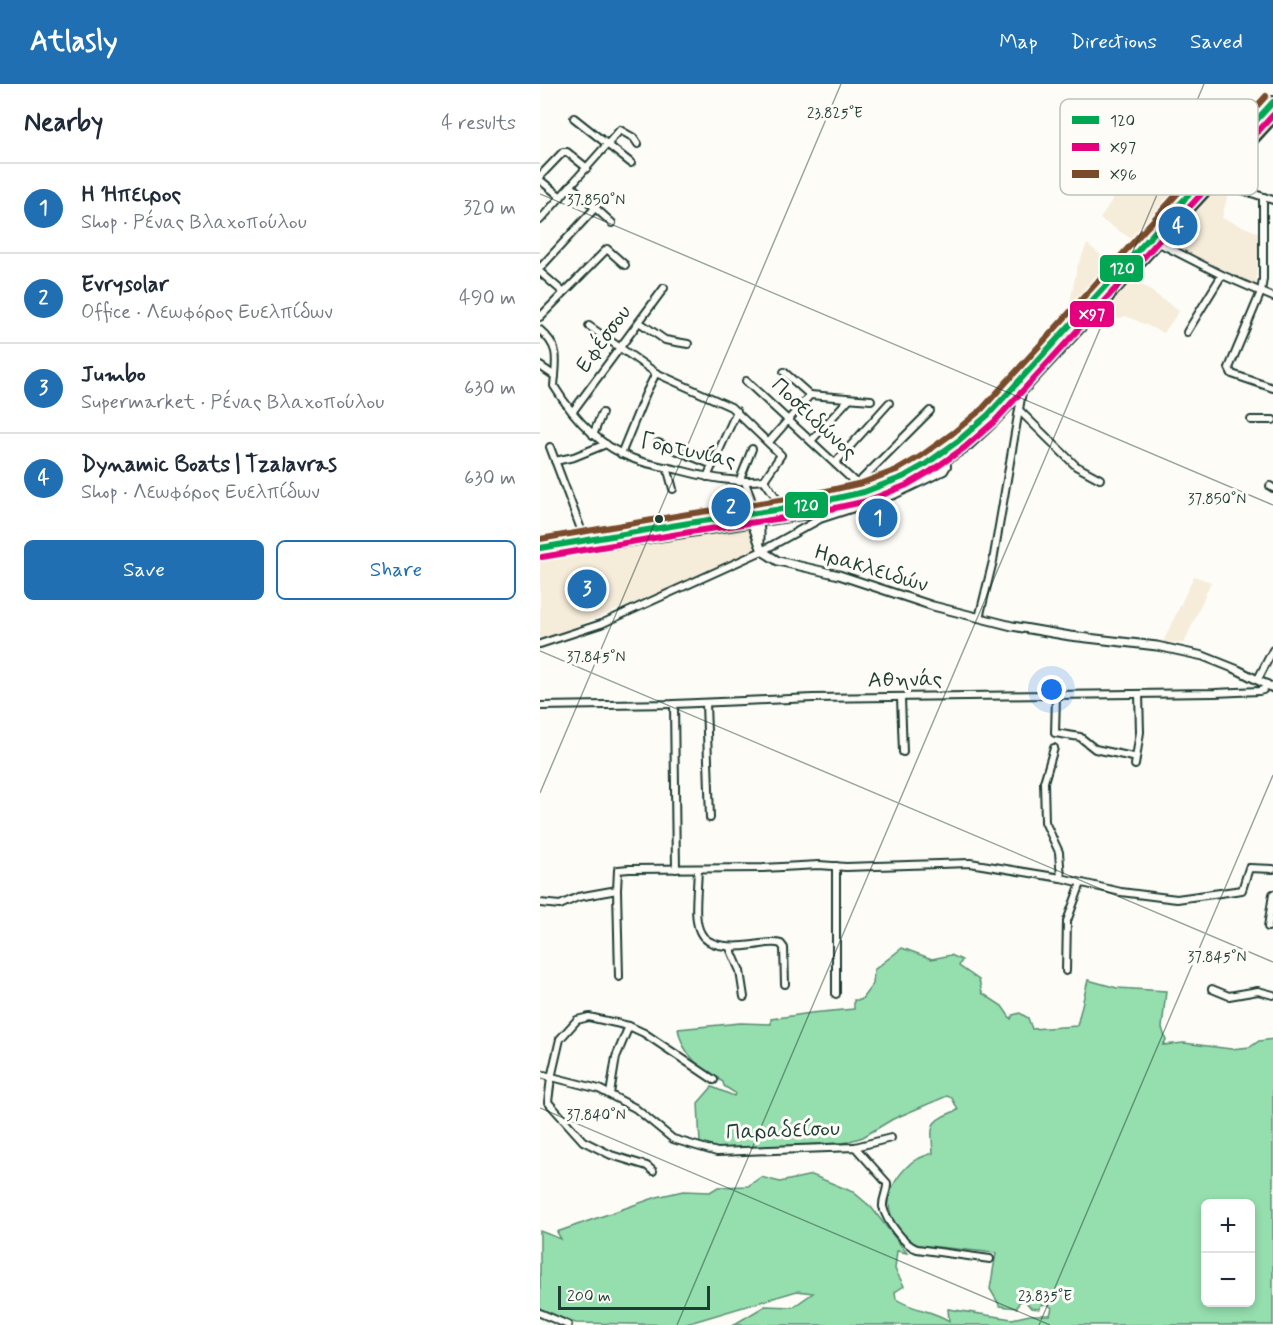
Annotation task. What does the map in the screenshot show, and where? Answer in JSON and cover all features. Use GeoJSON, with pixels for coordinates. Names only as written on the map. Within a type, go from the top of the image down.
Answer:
{"type":"FeatureCollection","features":[{"type":"Feature","properties":{"kind":"main road"},"geometry":{"type":"LineString","coordinates":[[1258,120],[1273,102]]}},
{"type":"Feature","properties":{"kind":"main road"},"geometry":{"type":"LineString","coordinates":[[1258,131],[1273,117]]}},
{"type":"Feature","properties":{"kind":"main road"},"geometry":{"type":"LineString","coordinates":[[540,554],[754,517],[846,496],[903,477],[933,459],[974,428],[1018,383],[1066,327],[1193,195]]}},
{"type":"Feature","properties":{"kind":"main road"},"geometry":{"type":"LineString","coordinates":[[540,548],[754,517],[809,513],[868,498],[906,483],[946,460],[980,433],[1157,242],[1195,195]]}},
{"type":"Feature","properties":{"kind":"street"},"geometry":{"type":"LineString","coordinates":[[574,118],[631,163]]}},
{"type":"Feature","properties":{"kind":"street"},"geometry":{"type":"LineString","coordinates":[[540,220],[620,130],[638,144]]}},
{"type":"Feature","properties":{"kind":"street"},"geometry":{"type":"LineString","coordinates":[[561,197],[540,178],[563,152],[567,152],[586,168]]}},
{"type":"Feature","properties":{"kind":"street"},"geometry":{"type":"LineString","coordinates":[[571,186],[612,223]]}},
{"type":"Feature","properties":{"kind":"street"},"geometry":{"type":"LineString","coordinates":[[1257,195],[1273,200]]}},
{"type":"Feature","properties":{"kind":"street"},"geometry":{"type":"LineString","coordinates":[[1263,197],[1261,292],[1228,368],[1232,374],[1273,388]]}},
{"type":"Feature","properties":{"kind":"street"},"geometry":{"type":"LineString","coordinates":[[563,292],[540,270],[596,207]]}},
{"type":"Feature","properties":{"kind":"street"},"geometry":{"type":"LineString","coordinates":[[1157,242],[1273,297]]}},
{"type":"Feature","properties":{"kind":"street"},"geometry":{"type":"LineString","coordinates":[[540,317],[607,249],[625,265]]}},
{"type":"Feature","properties":{"kind":"street"},"geometry":{"type":"LineString","coordinates":[[1187,332],[1222,274]]}},
{"type":"Feature","properties":{"kind":"street","name":"Εφέσσου"},"geometry":{"type":"LineString","coordinates":[[573,411],[664,288]]}},
{"type":"Feature","properties":{"kind":"street"},"geometry":{"type":"LineString","coordinates":[[639,322],[665,340],[688,344]]}},
{"type":"Feature","properties":{"kind":"street"},"geometry":{"type":"LineString","coordinates":[[590,326],[656,373],[720,400],[737,411],[781,455],[764,480]]}},
{"type":"Feature","properties":{"kind":"street","name":"Γορτυνίας"},"geometry":{"type":"LineString","coordinates":[[540,330],[551,339],[556,347],[554,386],[593,435],[621,454],[667,468],[742,482],[764,480],[784,509]]}},
{"type":"Feature","properties":{"kind":"street"},"geometry":{"type":"LineString","coordinates":[[540,366],[555,376]]}},
{"type":"Feature","properties":{"kind":"street"},"geometry":{"type":"LineString","coordinates":[[784,372],[810,395],[871,400]]}},
{"type":"Feature","properties":{"kind":"street"},"geometry":{"type":"LineString","coordinates":[[621,454],[656,373]]}},
{"type":"Feature","properties":{"kind":"street","name":"Ποσειδώνος"},"geometry":{"type":"LineString","coordinates":[[746,381],[857,484]]}},
{"type":"Feature","properties":{"kind":"street"},"geometry":{"type":"LineString","coordinates":[[980,618],[993,561],[1022,390]]}},
{"type":"Feature","properties":{"kind":"street"},"geometry":{"type":"LineString","coordinates":[[769,442],[810,395]]}},
{"type":"Feature","properties":{"kind":"street"},"geometry":{"type":"LineString","coordinates":[[812,441],[849,399]]}},
{"type":"Feature","properties":{"kind":"street"},"geometry":{"type":"LineString","coordinates":[[835,463],[888,403]]}},
{"type":"Feature","properties":{"kind":"street"},"geometry":{"type":"LineString","coordinates":[[1019,410],[1076,466],[1100,479]]}},
{"type":"Feature","properties":{"kind":"street"},"geometry":{"type":"LineString","coordinates":[[707,477],[737,411]]}},
{"type":"Feature","properties":{"kind":"street"},"geometry":{"type":"LineString","coordinates":[[846,496],[930,411]]}},
{"type":"Feature","properties":{"kind":"street"},"geometry":{"type":"LineString","coordinates":[[593,435],[602,414]]}},
{"type":"Feature","properties":{"kind":"street"},"geometry":{"type":"LineString","coordinates":[[1251,420],[1273,420]]}},
{"type":"Feature","properties":{"kind":"street"},"geometry":{"type":"LineString","coordinates":[[658,443],[713,465]]}},
{"type":"Feature","properties":{"kind":"street"},"geometry":{"type":"LineString","coordinates":[[555,461],[574,457],[606,444]]}},
{"type":"Feature","properties":{"kind":"street"},"geometry":{"type":"LineString","coordinates":[[550,447],[585,540]]}},
{"type":"Feature","properties":{"kind":"street"},"geometry":{"type":"LineString","coordinates":[[752,448],[742,482],[748,491],[761,547]]}},
{"type":"Feature","properties":{"kind":"street"},"geometry":{"type":"LineString","coordinates":[[540,644],[601,624],[820,519],[869,505],[917,485],[946,469],[946,460]]}},
{"type":"Feature","properties":{"kind":"street"},"geometry":{"type":"LineString","coordinates":[[667,468],[673,489]]}},
{"type":"Feature","properties":{"kind":"street","name":"Ηρακλειδών"},"geometry":{"type":"LineString","coordinates":[[761,547],[778,561],[839,575],[933,606],[1070,636],[1157,646],[1203,656],[1270,686]]}},
{"type":"Feature","properties":{"kind":"street"},"geometry":{"type":"LineString","coordinates":[[1258,679],[1273,650]]}},
{"type":"Feature","properties":{"kind":"street","name":"Αθηνάς"},"geometry":{"type":"LineString","coordinates":[[540,706],[674,704],[813,698],[1056,696],[1259,691],[1270,686]]}},
{"type":"Feature","properties":{"kind":"street"},"geometry":{"type":"LineString","coordinates":[[1135,765],[1140,732],[1139,694]]}},
{"type":"Feature","properties":{"kind":"street"},"geometry":{"type":"LineString","coordinates":[[1056,696],[1055,733],[1080,736],[1095,749],[1132,757]]}},
{"type":"Feature","properties":{"kind":"street"},"geometry":{"type":"LineString","coordinates":[[901,698],[903,752]]}},
{"type":"Feature","properties":{"kind":"street"},"geometry":{"type":"LineString","coordinates":[[706,703],[710,818]]}},
{"type":"Feature","properties":{"kind":"street"},"geometry":{"type":"LineString","coordinates":[[674,704],[676,869]]}},
{"type":"Feature","properties":{"kind":"street"},"geometry":{"type":"LineString","coordinates":[[1054,748],[1044,782],[1044,806],[1045,822],[1059,852],[1061,878]]}},
{"type":"Feature","properties":{"kind":"street"},"geometry":{"type":"LineString","coordinates":[[619,977],[618,870],[970,863],[1061,878],[1121,892],[1177,899],[1242,890],[1249,868],[1273,869]]}},
{"type":"Feature","properties":{"kind":"street"},"geometry":{"type":"LineString","coordinates":[[836,866],[836,994]]}},
{"type":"Feature","properties":{"kind":"street"},"geometry":{"type":"LineString","coordinates":[[698,869],[697,927],[703,938],[715,945],[730,948],[781,944],[784,948],[785,984]]}},
{"type":"Feature","properties":{"kind":"street"},"geometry":{"type":"LineString","coordinates":[[1066,971],[1067,921],[1081,883]]}},
{"type":"Feature","properties":{"kind":"street"},"geometry":{"type":"LineString","coordinates":[[540,903],[560,905],[600,891],[617,890]]}},
{"type":"Feature","properties":{"kind":"street"},"geometry":{"type":"LineString","coordinates":[[1268,927],[1273,894]]}},
{"type":"Feature","properties":{"kind":"street"},"geometry":{"type":"LineString","coordinates":[[730,948],[740,970],[744,997]]}},
{"type":"Feature","properties":{"kind":"street"},"geometry":{"type":"LineString","coordinates":[[1212,989],[1229,996],[1258,991],[1273,995]]}},
{"type":"Feature","properties":{"kind":"street"},"geometry":{"type":"LineString","coordinates":[[653,1171],[647,1166],[610,1155],[583,1141],[548,1102],[560,1039],[577,1020],[589,1017],[629,1026],[657,1040],[714,1080]]}},
{"type":"Feature","properties":{"kind":"street"},"geometry":{"type":"LineString","coordinates":[[610,1094],[616,1057],[629,1026]]}},
{"type":"Feature","properties":{"kind":"street","name":"Παραδείσου"},"geometry":{"type":"LineString","coordinates":[[540,1074],[599,1089],[635,1108],[673,1139],[717,1152],[855,1147],[887,1183],[884,1209],[900,1237],[908,1245],[917,1249],[990,1259]]}},
{"type":"Feature","properties":{"kind":"street"},"geometry":{"type":"LineString","coordinates":[[855,1147],[891,1138]]}},
{"type":"Feature","properties":{"kind":"street"},"geometry":{"type":"LineString","coordinates":[[540,1313],[568,1325]]}},
{"type":"Feature","properties":{"kind":"street"},"geometry":{"type":"LineString","coordinates":[[545,1325],[549,1317]]}},
{"type":"Feature","properties":{"kind":"shaded area"},"geometry":{"type":"Polygon","coordinates":[[[1115,195],[1177,195],[1135,241],[1100,219],[1115,195]]]}},
{"type":"Feature","properties":{"kind":"shaded area"},"geometry":{"type":"Polygon","coordinates":[[[1204,195],[1228,195],[1222,218],[1259,233],[1256,285],[1161,240],[1204,195]]]}},
{"type":"Feature","properties":{"kind":"shaded area"},"geometry":{"type":"Polygon","coordinates":[[[1087,244],[1114,266],[1073,310],[1069,308],[1077,267],[1087,244]]]}},
{"type":"Feature","properties":{"kind":"shaded area"},"geometry":{"type":"Polygon","coordinates":[[[1133,278],[1179,311],[1164,333],[1126,316],[1110,321],[1103,309],[1133,278]]]}},
{"type":"Feature","properties":{"kind":"shaded area"},"geometry":{"type":"Polygon","coordinates":[[[749,522],[762,551],[540,641],[540,559],[749,522]]]}},
{"type":"Feature","properties":{"kind":"shaded area"},"geometry":{"type":"Polygon","coordinates":[[[1194,576],[1211,582],[1184,643],[1163,642],[1194,576]]]}},
{"type":"Feature","properties":{"kind":"green space"},"geometry":{"type":"Polygon","coordinates":[[[902,948],[932,959],[951,955],[962,960],[959,966],[979,980],[982,993],[1002,1006],[1011,1019],[1013,1015],[1020,1013],[1028,1018],[1032,1029],[1077,1026],[1088,980],[1117,988],[1166,991],[1162,1028],[1166,1040],[1163,1045],[1184,1043],[1231,1049],[1250,1047],[1259,1041],[1273,1039],[1273,1325],[733,1325],[765,1306],[793,1307],[813,1293],[797,1291],[683,1325],[576,1323],[540,1310],[540,1231],[561,1239],[557,1232],[657,1197],[683,1191],[710,1192],[718,1187],[748,1186],[761,1177],[780,1182],[812,1175],[853,1192],[871,1207],[907,1253],[897,1251],[895,1269],[904,1286],[895,1292],[896,1299],[949,1321],[948,1309],[1012,1319],[1030,1315],[1050,1315],[1052,1308],[1047,1304],[1041,1305],[1039,1309],[1031,1308],[1024,1300],[1019,1302],[1017,1308],[1000,1306],[990,1289],[996,1253],[918,1245],[902,1234],[891,1214],[889,1198],[895,1182],[912,1162],[933,1153],[932,1129],[934,1124],[941,1117],[958,1110],[952,1098],[947,1096],[893,1119],[863,1137],[844,1143],[717,1149],[700,1144],[698,1103],[712,1087],[734,1096],[735,1093],[694,1061],[684,1047],[678,1029],[740,1023],[771,1024],[771,1019],[854,1009],[854,1000],[861,1000],[873,984],[874,970],[902,948]]]}},
{"type":"Feature","properties":{"kind":"transit line","name":"Χ96"},"geometry":{"type":"LineString","coordinates":[[1258,105],[1266,96]]}},
{"type":"Feature","properties":{"kind":"transit line","name":"120"},"geometry":{"type":"LineString","coordinates":[[1258,118],[1273,102]]}},
{"type":"Feature","properties":{"kind":"transit line","name":"X97"},"geometry":{"type":"LineString","coordinates":[[1258,132],[1273,115]]}},
{"type":"Feature","properties":{"kind":"transit line","name":"Χ96"},"geometry":{"type":"LineString","coordinates":[[540,539],[800,497],[862,483],[899,469],[953,433],[982,409],[1176,195]]}},
{"type":"Feature","properties":{"kind":"transit line","name":"120"},"geometry":{"type":"LineString","coordinates":[[540,548],[802,506],[864,492],[903,477],[958,441],[988,415],[1188,195]]}},
{"type":"Feature","properties":{"kind":"transit line","name":"X97"},"geometry":{"type":"LineString","coordinates":[[542,557],[803,515],[867,501],[907,485],[964,448],[995,421],[1200,195]]}},
{"type":"Feature","properties":{"kind":"place","name":"Dynamic Boats | Tzalavras"},"geometry":{"type":"Point","coordinates":[1178,226]}},
{"type":"Feature","properties":{"kind":"place","name":"Evrysolar"},"geometry":{"type":"Point","coordinates":[731,507]}},
{"type":"Feature","properties":{"kind":"place","name":"Η Ήπειρος"},"geometry":{"type":"Point","coordinates":[878,518]}},
{"type":"Feature","properties":{"kind":"place","name":"Jumbo"},"geometry":{"type":"Point","coordinates":[587,589]}}]}
